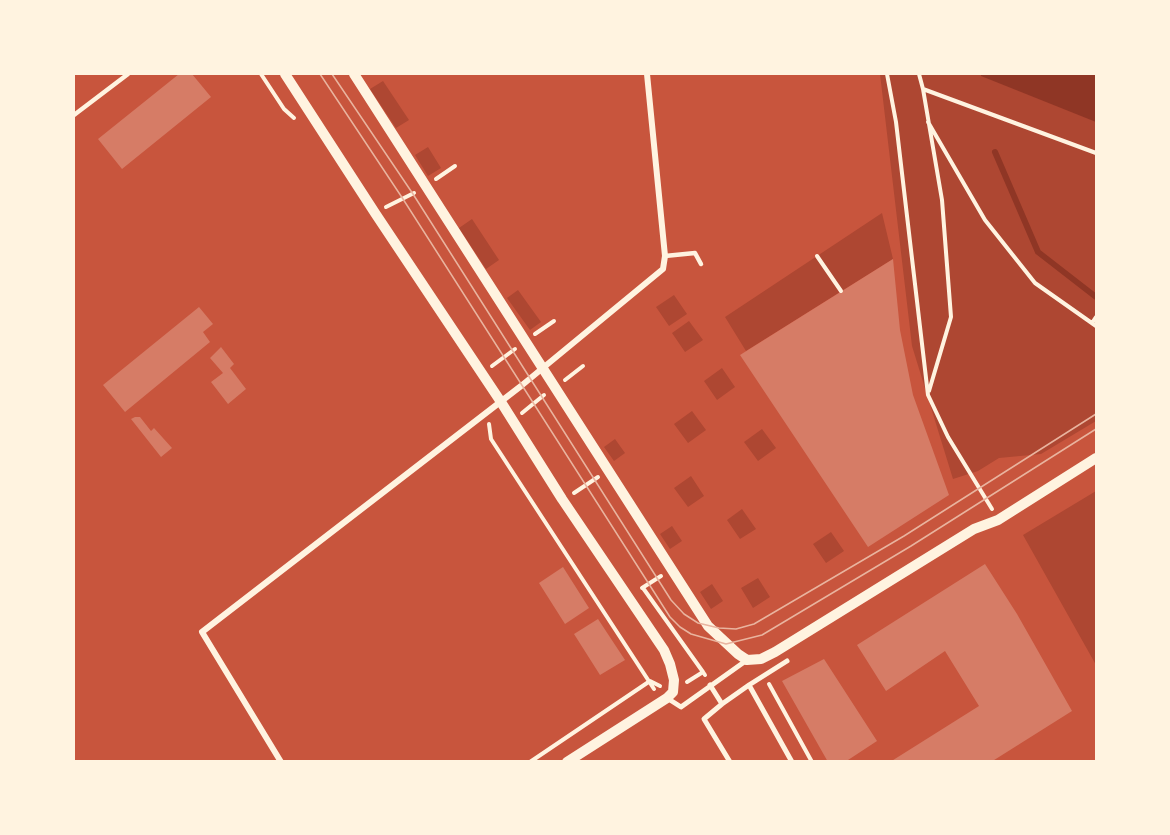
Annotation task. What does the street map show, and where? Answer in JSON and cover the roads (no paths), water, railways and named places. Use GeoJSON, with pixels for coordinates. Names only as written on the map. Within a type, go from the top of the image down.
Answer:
{"type":"FeatureCollection","features":[{"type":"Feature","properties":{"kind":"street"},"geometry":{"type":"LineString","coordinates":[[285,74],[501,402],[562,499],[664,650],[670,664],[674,680],[673,692],[567,762]]}},
{"type":"Feature","properties":{"kind":"street"},"geometry":{"type":"LineString","coordinates":[[354,74],[708,626],[747,660]]}},
{"type":"Feature","properties":{"kind":"street"},"geometry":{"type":"LineString","coordinates":[[281,762],[202,632],[501,402],[663,269],[665,256],[647,74]]}},
{"type":"Feature","properties":{"kind":"street"},"geometry":{"type":"LineString","coordinates":[[664,700],[681,707],[747,660],[761,659],[775,652],[974,529],[998,520],[1096,458]]}},
{"type":"Feature","properties":{"kind":"street"},"geometry":{"type":"LineString","coordinates":[[730,762],[704,719],[749,685],[787,661]]}},
{"type":"Feature","properties":{"kind":"street"},"geometry":{"type":"LineString","coordinates":[[710,685],[722,704]]}},
{"type":"Feature","properties":{"kind":"street"},"geometry":{"type":"LineString","coordinates":[[749,685],[792,762]]}},
{"type":"Feature","properties":{"kind":"lane"},"geometry":{"type":"LineString","coordinates":[[74,115],[128,74]]}},
{"type":"Feature","properties":{"kind":"lane"},"geometry":{"type":"LineString","coordinates":[[665,256],[694,253],[701,264]]}},
{"type":"Feature","properties":{"kind":"waterway"},"geometry":{"type":"LineString","coordinates":[[995,152],[1038,252],[1096,297]]}},
{"type":"Feature","properties":{"kind":"tram line"},"geometry":{"type":"LineString","coordinates":[[320,74],[403,199],[670,617],[691,634],[726,644],[762,635],[911,546],[1096,429]]}},
{"type":"Feature","properties":{"kind":"tram line"},"geometry":{"type":"LineString","coordinates":[[332,74],[413,194],[671,600],[684,614],[698,623],[736,629],[754,624],[904,536],[1096,414]]}}]}
